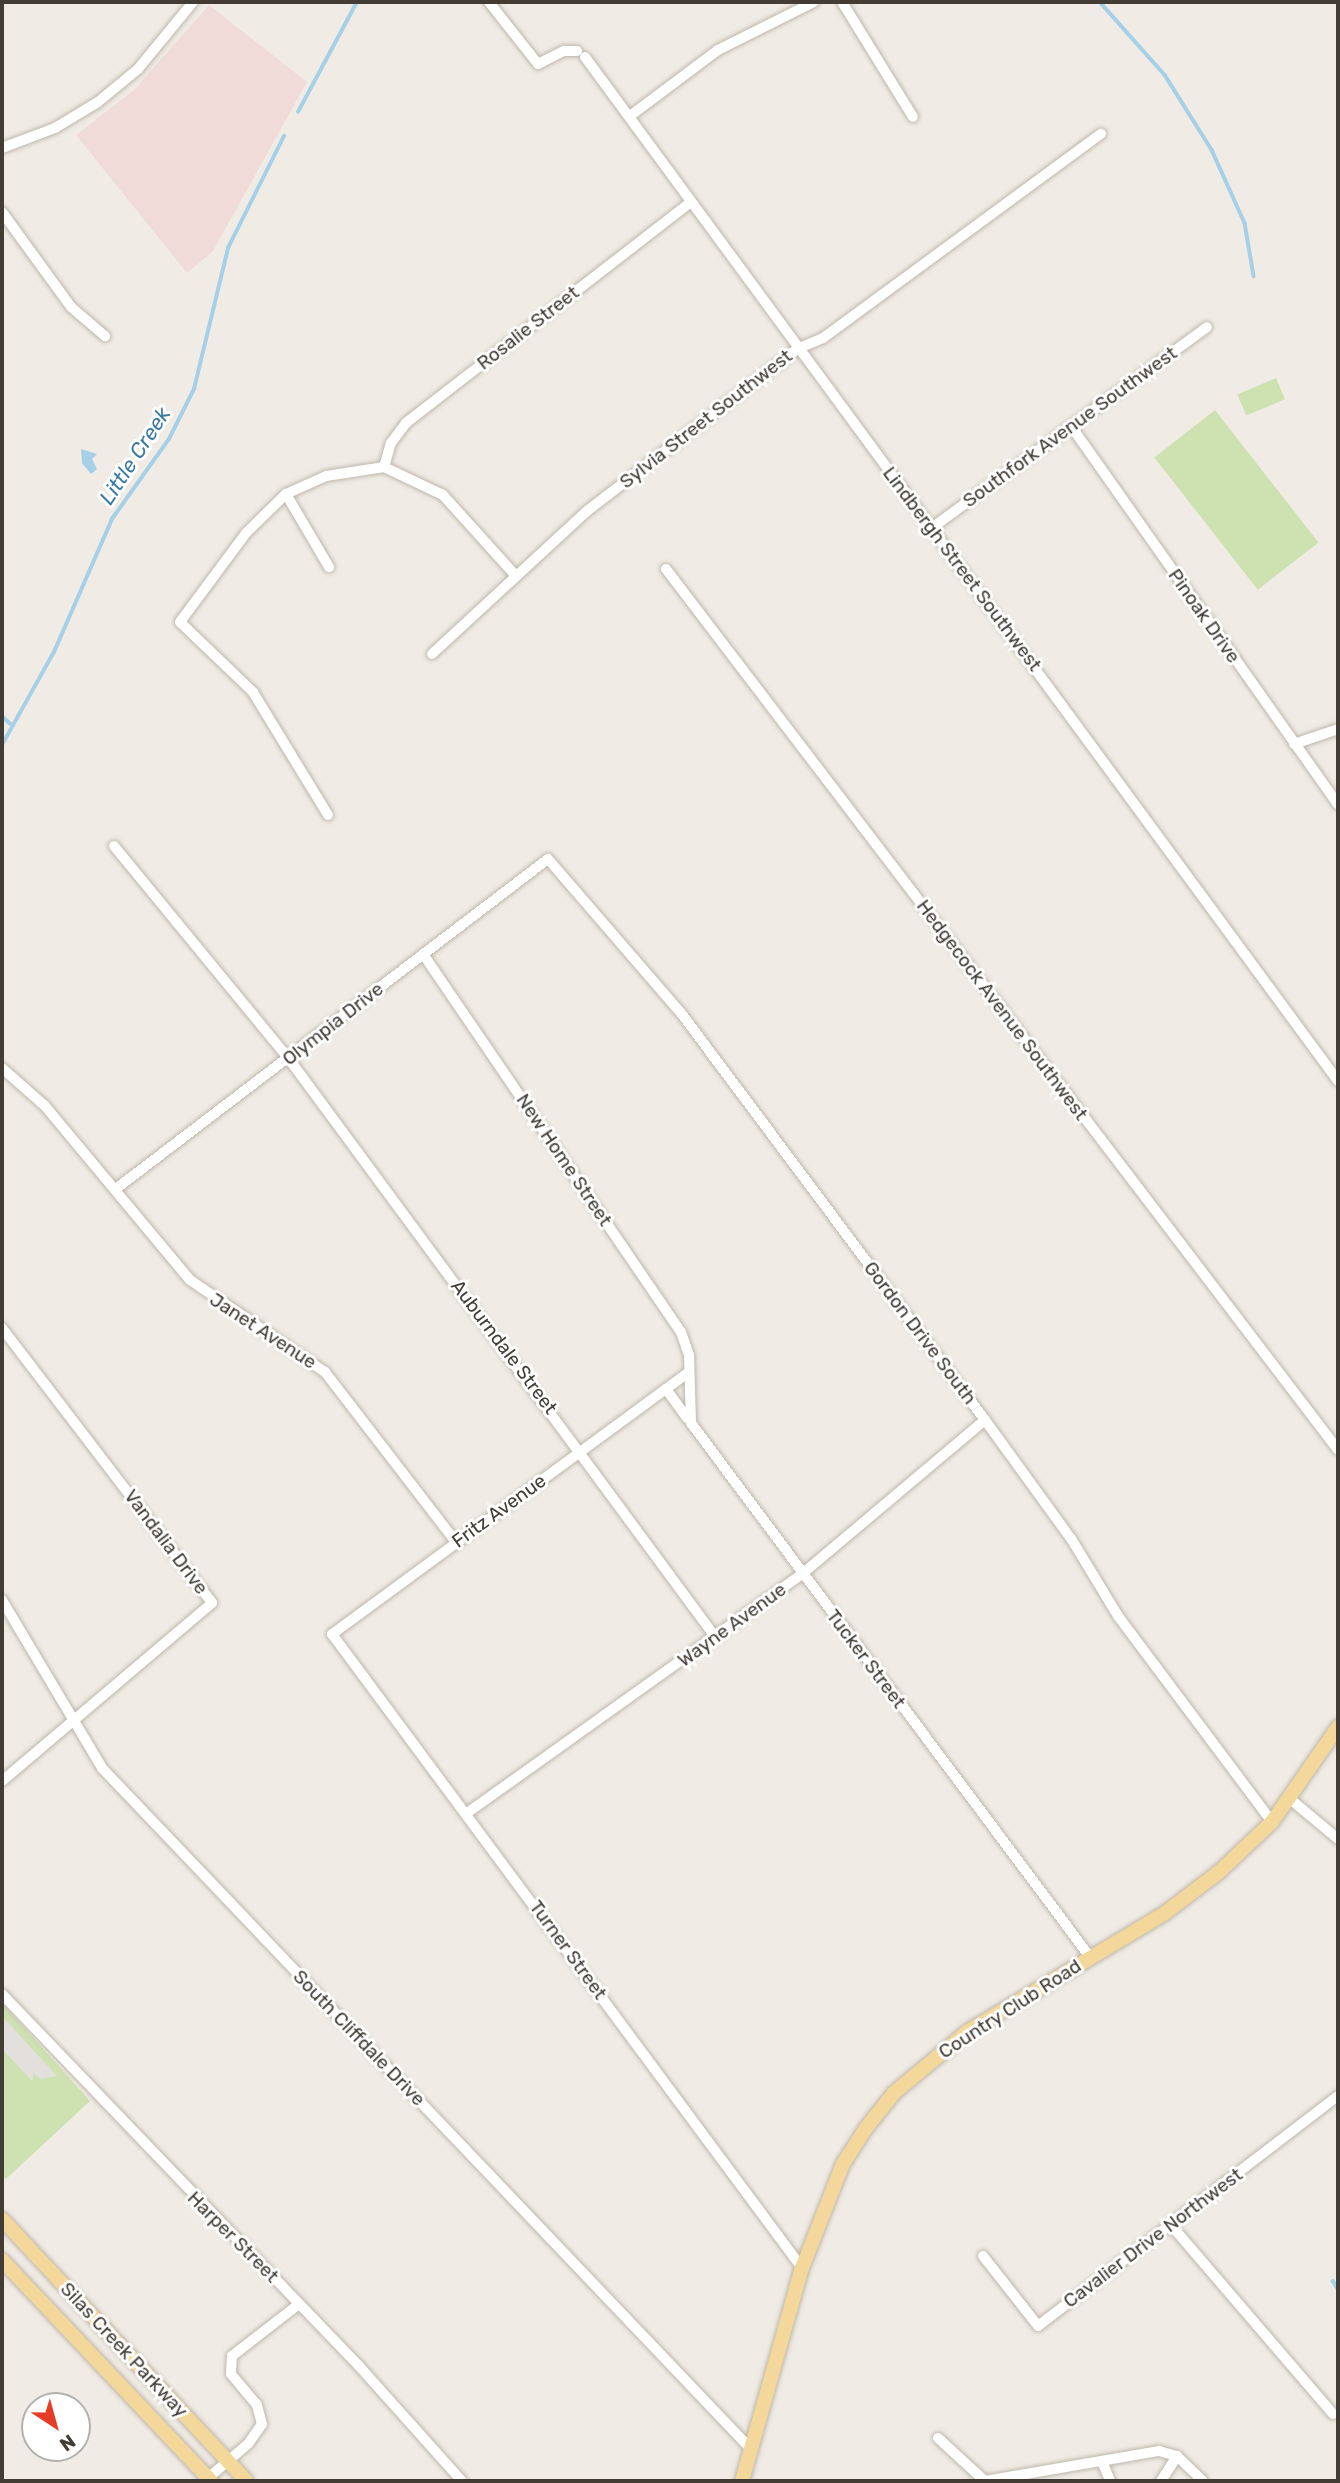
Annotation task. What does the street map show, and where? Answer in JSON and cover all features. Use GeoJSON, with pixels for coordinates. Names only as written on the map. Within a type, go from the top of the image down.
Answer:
{"type":"FeatureCollection","features":[{"type":"Feature","properties":{"kind":"main road","name":"Country Club Road"},"geometry":{"type":"LineString","coordinates":[[747,2478],[752,2449],[802,2268],[843,2164],[894,2093],[967,2032],[1166,1913],[1219,1872],[1272,1822],[1338,1727]]}},
{"type":"Feature","properties":{"kind":"main road","name":"Silas Creek Parkway"},"geometry":{"type":"LineString","coordinates":[[2,2219],[246,2481]]}},
{"type":"Feature","properties":{"kind":"main road","name":"Silas Creek Parkway"},"geometry":{"type":"LineString","coordinates":[[2,2260],[210,2480]]}},
{"type":"Feature","properties":{"kind":"street"},"geometry":{"type":"LineString","coordinates":[[2,148],[55,128],[98,102],[138,69],[193,2]]}},
{"type":"Feature","properties":{"kind":"street","name":"Lindbergh Street Southwest"},"geometry":{"type":"LineString","coordinates":[[489,2],[538,64],[564,51],[581,54],[630,116],[797,349],[933,527],[1338,1081]]}},
{"type":"Feature","properties":{"kind":"street"},"geometry":{"type":"LineString","coordinates":[[630,116],[718,50],[814,2]]}},
{"type":"Feature","properties":{"kind":"street"},"geometry":{"type":"LineString","coordinates":[[842,2],[913,117]]}},
{"type":"Feature","properties":{"kind":"street","name":"Sylvia Street Southwest"},"geometry":{"type":"LineString","coordinates":[[432,654],[587,511],[797,349],[823,338],[1101,134]]}},
{"type":"Feature","properties":{"kind":"street","name":"Rosalie Street"},"geometry":{"type":"LineString","coordinates":[[384,467],[391,443],[407,423],[690,202]]}},
{"type":"Feature","properties":{"kind":"street"},"geometry":{"type":"LineString","coordinates":[[2,212],[71,307],[105,336]]}},
{"type":"Feature","properties":{"kind":"street","name":"Southfork Avenue Southwest"},"geometry":{"type":"LineString","coordinates":[[933,527],[1207,327]]}},
{"type":"Feature","properties":{"kind":"street","name":"Pinoak Drive"},"geometry":{"type":"LineString","coordinates":[[1071,426],[1338,804]]}},
{"type":"Feature","properties":{"kind":"street"},"geometry":{"type":"LineString","coordinates":[[328,815],[253,692],[180,622],[246,533],[286,495],[326,476],[384,467],[443,495],[516,576]]}},
{"type":"Feature","properties":{"kind":"street"},"geometry":{"type":"LineString","coordinates":[[286,495],[329,567]]}},
{"type":"Feature","properties":{"kind":"street","name":"Hedgecock Avenue Southwest"},"geometry":{"type":"LineString","coordinates":[[666,569],[1338,1450]]}},
{"type":"Feature","properties":{"kind":"street"},"geometry":{"type":"LineString","coordinates":[[1294,744],[1338,729]]}},
{"type":"Feature","properties":{"kind":"street","name":"Auburndale Street"},"geometry":{"type":"LineString","coordinates":[[114,846],[289,1059],[716,1638]]}},
{"type":"Feature","properties":{"kind":"street","name":"Olympia Drive"},"geometry":{"type":"LineString","coordinates":[[117,1188],[548,859]]}},
{"type":"Feature","properties":{"kind":"street","name":"Gordon Drive South"},"geometry":{"type":"LineString","coordinates":[[548,859],[681,1013],[985,1420],[1072,1540],[1118,1616],[1272,1822]]}},
{"type":"Feature","properties":{"kind":"street","name":"New Home Street"},"geometry":{"type":"LineString","coordinates":[[423,954],[500,1063],[578,1186],[659,1294],[681,1332],[689,1372]]}},
{"type":"Feature","properties":{"kind":"street","name":"Janet Avenue"},"geometry":{"type":"LineString","coordinates":[[2,1068],[45,1106],[117,1188],[190,1280],[325,1372],[456,1542]]}},
{"type":"Feature","properties":{"kind":"street","name":"Vandalia Drive"},"geometry":{"type":"LineString","coordinates":[[2,1328],[212,1603],[2,1782]]}},
{"type":"Feature","properties":{"kind":"street"},"geometry":{"type":"LineString","coordinates":[[666,1389],[689,1372]]}},
{"type":"Feature","properties":{"kind":"street"},"geometry":{"type":"LineString","coordinates":[[689,1372],[691,1423]]}},
{"type":"Feature","properties":{"kind":"street","name":"Fritz Avenue"},"geometry":{"type":"LineString","coordinates":[[332,1634],[666,1389]]}},
{"type":"Feature","properties":{"kind":"street","name":"Tucker Street"},"geometry":{"type":"LineString","coordinates":[[666,1389],[1090,1957]]}},
{"type":"Feature","properties":{"kind":"street","name":"Wayne Avenue"},"geometry":{"type":"LineString","coordinates":[[467,1813],[716,1638],[802,1574],[985,1420]]}},
{"type":"Feature","properties":{"kind":"street","name":"South Cliffdale Drive"},"geometry":{"type":"LineString","coordinates":[[2,1600],[73,1719],[118,1785],[752,2449]]}},
{"type":"Feature","properties":{"kind":"street","name":"Turner Street"},"geometry":{"type":"LineString","coordinates":[[332,1634],[802,2268]]}},
{"type":"Feature","properties":{"kind":"street"},"geometry":{"type":"LineString","coordinates":[[1289,1798],[1338,1839]]}},
{"type":"Feature","properties":{"kind":"street","name":"Harper Street"},"geometry":{"type":"LineString","coordinates":[[2,1994],[299,2304],[462,2481]]}},
{"type":"Feature","properties":{"kind":"street","name":"Cavalier Drive Northwest"},"geometry":{"type":"LineString","coordinates":[[983,2256],[1038,2326],[1338,2096]]}},
{"type":"Feature","properties":{"kind":"street"},"geometry":{"type":"LineString","coordinates":[[1171,2225],[1333,2414]]}},
{"type":"Feature","properties":{"kind":"street"},"geometry":{"type":"LineString","coordinates":[[210,2480],[227,2460],[248,2444],[262,2424],[257,2405],[231,2374],[232,2357],[299,2304]]}},
{"type":"Feature","properties":{"kind":"street"},"geometry":{"type":"LineString","coordinates":[[938,2438],[985,2481],[1159,2451],[1177,2456],[1203,2481]]}},
{"type":"Feature","properties":{"kind":"street"},"geometry":{"type":"LineString","coordinates":[[1161,2481],[1177,2456]]}},
{"type":"Feature","properties":{"kind":"street"},"geometry":{"type":"LineString","coordinates":[[1102,2461],[1111,2481]]}},
{"type":"Feature","properties":{"kind":"shaded area"},"geometry":{"type":"Polygon","coordinates":[[[209,5],[307,82],[213,251],[187,273],[76,135],[134,90],[209,5]]]}},
{"type":"Feature","properties":{"kind":"shaded area"},"geometry":{"type":"Polygon","coordinates":[[[2,2016],[57,2076],[41,2079],[34,2074],[32,2081],[2,2049],[2,2016]]]}},
{"type":"Feature","properties":{"kind":"green space"},"geometry":{"type":"Polygon","coordinates":[[[1276,378],[1285,399],[1246,416],[1237,394],[1276,378]]]}},
{"type":"Feature","properties":{"kind":"green space"},"geometry":{"type":"Polygon","coordinates":[[[1215,410],[1318,542],[1258,590],[1154,457],[1215,410]]]}},
{"type":"Feature","properties":{"kind":"green space"},"geometry":{"type":"Polygon","coordinates":[[[2,2003],[90,2101],[6,2179],[2,2175],[2,2003]]]}},
{"type":"Feature","properties":{"kind":"water"},"geometry":{"type":"Polygon","coordinates":[[[81,449],[97,454],[92,459],[97,469],[91,474],[82,463],[81,449]]]}},
{"type":"Feature","properties":{"kind":"waterway","name":"Little Creek"},"geometry":{"type":"LineString","coordinates":[[298,112],[357,2]]}},
{"type":"Feature","properties":{"kind":"waterway"},"geometry":{"type":"LineString","coordinates":[[1100,2],[1165,75],[1212,150],[1245,223],[1254,276]]}},
{"type":"Feature","properties":{"kind":"waterway","name":"Little Creek"},"geometry":{"type":"LineString","coordinates":[[2,745],[54,652],[112,519],[169,439],[194,389],[228,248],[284,136]]}},
{"type":"Feature","properties":{"kind":"waterway"},"geometry":{"type":"LineString","coordinates":[[2,716],[12,725]]}},
{"type":"Feature","properties":{"kind":"waterway"},"geometry":{"type":"LineString","coordinates":[[1333,2281],[1338,2289]]}}]}
